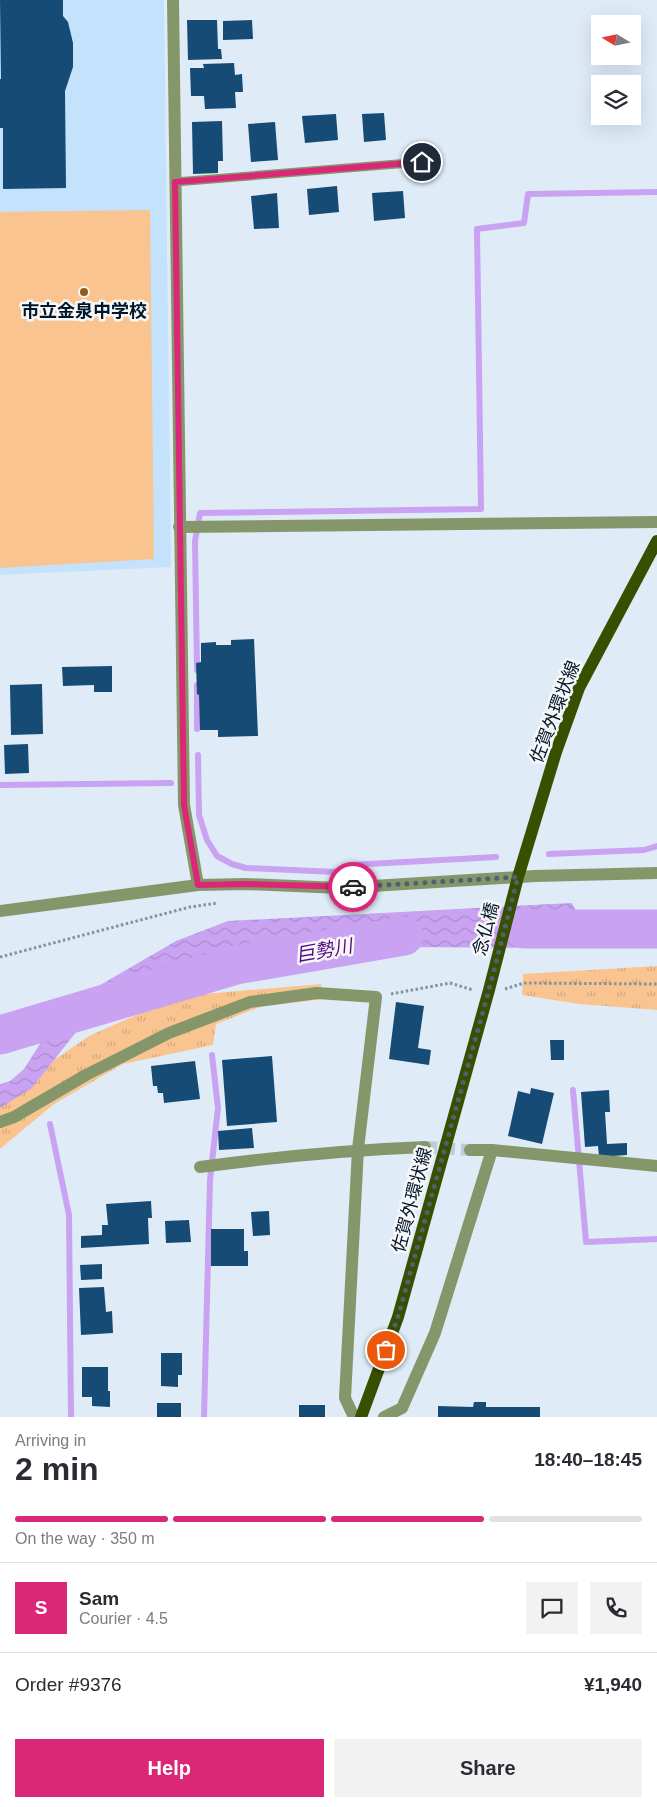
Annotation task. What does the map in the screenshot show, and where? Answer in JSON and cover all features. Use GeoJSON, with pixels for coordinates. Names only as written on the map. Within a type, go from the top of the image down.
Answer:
{"type":"FeatureCollection","features":[{"type":"Feature","properties":{"kind":"main road","name":"佐賀外環状線"},"geometry":{"type":"LineString","coordinates":[[518,877],[556,752],[578,688],[657,540]]}},
{"type":"Feature","properties":{"kind":"main road","name":"念仏橋"},"geometry":{"type":"LineString","coordinates":[[489,990],[518,877]]}},
{"type":"Feature","properties":{"kind":"main road","name":"佐賀外環状線"},"geometry":{"type":"LineString","coordinates":[[361,1417],[398,1317],[489,990]]}},
{"type":"Feature","properties":{"kind":"street"},"geometry":{"type":"LineString","coordinates":[[173,0],[183,527],[184,805],[198,885]]}},
{"type":"Feature","properties":{"kind":"street"},"geometry":{"type":"LineString","coordinates":[[183,527],[657,522]]}},
{"type":"Feature","properties":{"kind":"street"},"geometry":{"type":"LineString","coordinates":[[0,911],[198,885],[246,884],[340,888],[518,877],[657,873]]}},
{"type":"Feature","properties":{"kind":"street"},"geometry":{"type":"LineString","coordinates":[[0,1122],[14,1117],[86,1075],[169,1034],[250,1002],[317,993],[376,997],[358,1150],[345,1398],[354,1417]]}},
{"type":"Feature","properties":{"kind":"street"},"geometry":{"type":"LineString","coordinates":[[200,1167],[358,1150],[425,1147]]}},
{"type":"Feature","properties":{"kind":"street"},"geometry":{"type":"LineString","coordinates":[[470,1150],[492,1150],[657,1166]]}},
{"type":"Feature","properties":{"kind":"street"},"geometry":{"type":"LineString","coordinates":[[384,1417],[402,1408],[435,1333],[492,1150]]}},
{"type":"Feature","properties":{"kind":"lane"},"geometry":{"type":"LineString","coordinates":[[175,182],[422,162]]}},
{"type":"Feature","properties":{"kind":"path"},"geometry":{"type":"LineString","coordinates":[[0,957],[190,907],[227,902]]}},
{"type":"Feature","properties":{"kind":"path"},"geometry":{"type":"LineString","coordinates":[[376,997],[450,983],[473,990]]}},
{"type":"Feature","properties":{"kind":"path"},"geometry":{"type":"LineString","coordinates":[[505,989],[524,983],[657,984]]}},
{"type":"Feature","properties":{"kind":"shaded area","name":"市立金泉中学校"},"geometry":{"type":"Polygon","coordinates":[[[0,0],[164,0],[171,567],[0,575],[0,0]]]}},
{"type":"Feature","properties":{"kind":"green space"},"geometry":{"type":"Polygon","coordinates":[[[150,210],[154,559],[0,568],[0,212],[150,210]]]}},
{"type":"Feature","properties":{"kind":"green space"},"geometry":{"type":"Polygon","coordinates":[[[657,966],[657,1010],[579,1004],[522,995],[523,974],[657,966]]]}},
{"type":"Feature","properties":{"kind":"green space"},"geometry":{"type":"Polygon","coordinates":[[[321,984],[323,999],[260,1007],[216,1024],[213,1045],[123,1064],[54,1104],[0,1149],[0,1097],[89,1036],[179,996],[321,984]]]}},
{"type":"Feature","properties":{"kind":"water"},"geometry":{"type":"Polygon","coordinates":[[[572,903],[577,913],[572,948],[400,947],[385,951],[351,945],[244,948],[209,957],[112,1002],[80,1027],[32,1088],[0,1108],[0,1084],[10,1081],[24,1069],[64,1006],[176,941],[228,921],[572,903]]]}},
{"type":"Feature","properties":{"kind":"building"},"geometry":{"type":"Polygon","coordinates":[[[0,0],[63,0],[63,16],[68,22],[73,43],[73,67],[65,91],[66,188],[3,189],[3,128],[0,128],[0,0]]]}},
{"type":"Feature","properties":{"kind":"building"},"geometry":{"type":"Polygon","coordinates":[[[187,20],[217,20],[218,49],[221,49],[222,59],[188,60],[187,20]]]}},
{"type":"Feature","properties":{"kind":"building"},"geometry":{"type":"Polygon","coordinates":[[[252,20],[253,39],[223,40],[223,21],[252,20]]]}},
{"type":"Feature","properties":{"kind":"building"},"geometry":{"type":"Polygon","coordinates":[[[234,63],[235,75],[242,74],[243,92],[235,92],[236,108],[205,109],[204,96],[191,96],[190,68],[204,68],[203,64],[234,63]]]}},
{"type":"Feature","properties":{"kind":"building"},"geometry":{"type":"Polygon","coordinates":[[[384,113],[386,140],[364,142],[362,114],[384,113]]]}},
{"type":"Feature","properties":{"kind":"building"},"geometry":{"type":"Polygon","coordinates":[[[336,114],[338,140],[305,143],[302,116],[336,114]]]}},
{"type":"Feature","properties":{"kind":"building"},"geometry":{"type":"Polygon","coordinates":[[[222,121],[223,161],[218,161],[218,173],[193,174],[192,122],[222,121]]]}},
{"type":"Feature","properties":{"kind":"building"},"geometry":{"type":"Polygon","coordinates":[[[275,122],[278,160],[251,162],[248,124],[275,122]]]}},
{"type":"Feature","properties":{"kind":"building"},"geometry":{"type":"Polygon","coordinates":[[[337,186],[339,212],[309,215],[307,189],[337,186]]]}},
{"type":"Feature","properties":{"kind":"building"},"geometry":{"type":"Polygon","coordinates":[[[403,191],[405,218],[374,221],[372,193],[403,191]]]}},
{"type":"Feature","properties":{"kind":"building"},"geometry":{"type":"Polygon","coordinates":[[[277,193],[279,228],[254,229],[251,196],[277,193]]]}},
{"type":"Feature","properties":{"kind":"building"},"geometry":{"type":"Polygon","coordinates":[[[254,639],[258,736],[218,737],[218,730],[200,730],[196,663],[201,662],[201,643],[216,642],[216,645],[231,645],[231,640],[254,639]]]}},
{"type":"Feature","properties":{"kind":"building"},"geometry":{"type":"Polygon","coordinates":[[[112,666],[112,692],[94,692],[94,685],[63,686],[62,667],[112,666]]]}},
{"type":"Feature","properties":{"kind":"building"},"geometry":{"type":"Polygon","coordinates":[[[42,684],[43,734],[11,735],[10,685],[42,684]]]}},
{"type":"Feature","properties":{"kind":"building"},"geometry":{"type":"Polygon","coordinates":[[[28,744],[29,773],[5,774],[4,745],[28,744]]]}},
{"type":"Feature","properties":{"kind":"building"},"geometry":{"type":"Polygon","coordinates":[[[396,1002],[424,1006],[418,1048],[431,1050],[429,1065],[389,1059],[396,1002]]]}},
{"type":"Feature","properties":{"kind":"building"},"geometry":{"type":"Polygon","coordinates":[[[550,1040],[564,1040],[564,1060],[551,1060],[550,1040]]]}},
{"type":"Feature","properties":{"kind":"building"},"geometry":{"type":"Polygon","coordinates":[[[272,1056],[277,1122],[227,1126],[222,1060],[272,1056]]]}},
{"type":"Feature","properties":{"kind":"building"},"geometry":{"type":"Polygon","coordinates":[[[195,1061],[200,1099],[164,1103],[163,1093],[158,1093],[157,1086],[153,1086],[151,1066],[195,1061]]]}},
{"type":"Feature","properties":{"kind":"building"},"geometry":{"type":"Polygon","coordinates":[[[531,1088],[554,1093],[542,1144],[508,1136],[518,1091],[530,1094],[531,1088]]]}},
{"type":"Feature","properties":{"kind":"building"},"geometry":{"type":"Polygon","coordinates":[[[609,1090],[610,1112],[605,1112],[607,1144],[627,1143],[627,1155],[599,1157],[598,1146],[585,1147],[581,1092],[609,1090]]]}},
{"type":"Feature","properties":{"kind":"building"},"geometry":{"type":"Polygon","coordinates":[[[252,1128],[254,1148],[219,1150],[218,1131],[252,1128]]]}},
{"type":"Feature","properties":{"kind":"building"},"geometry":{"type":"Polygon","coordinates":[[[151,1201],[152,1218],[148,1218],[149,1244],[81,1248],[81,1236],[102,1235],[102,1225],[108,1225],[106,1204],[151,1201]]]}},
{"type":"Feature","properties":{"kind":"building"},"geometry":{"type":"Polygon","coordinates":[[[269,1211],[270,1235],[253,1236],[251,1212],[269,1211]]]}},
{"type":"Feature","properties":{"kind":"building"},"geometry":{"type":"Polygon","coordinates":[[[189,1220],[191,1242],[166,1243],[165,1221],[189,1220]]]}},
{"type":"Feature","properties":{"kind":"building"},"geometry":{"type":"Polygon","coordinates":[[[211,1229],[244,1229],[244,1251],[248,1251],[248,1266],[211,1266],[211,1229]]]}},
{"type":"Feature","properties":{"kind":"building"},"geometry":{"type":"Polygon","coordinates":[[[102,1264],[102,1279],[81,1280],[80,1265],[102,1264]]]}},
{"type":"Feature","properties":{"kind":"building"},"geometry":{"type":"Polygon","coordinates":[[[104,1287],[106,1312],[112,1311],[113,1333],[81,1335],[79,1288],[104,1287]]]}},
{"type":"Feature","properties":{"kind":"building"},"geometry":{"type":"Polygon","coordinates":[[[161,1353],[182,1353],[182,1375],[178,1375],[178,1387],[161,1386],[161,1353]]]}},
{"type":"Feature","properties":{"kind":"building"},"geometry":{"type":"Polygon","coordinates":[[[82,1367],[108,1367],[110,1407],[92,1406],[92,1397],[82,1397],[82,1367]]]}},
{"type":"Feature","properties":{"kind":"building"},"geometry":{"type":"Polygon","coordinates":[[[474,1402],[486,1402],[486,1407],[540,1407],[540,1417],[438,1417],[438,1406],[473,1407],[474,1402]]]}},
{"type":"Feature","properties":{"kind":"building"},"geometry":{"type":"Polygon","coordinates":[[[157,1403],[181,1403],[181,1417],[157,1417],[157,1403]]]}},
{"type":"Feature","properties":{"kind":"building"},"geometry":{"type":"Polygon","coordinates":[[[299,1405],[325,1405],[325,1417],[299,1417],[299,1405]]]}},
{"type":"Feature","properties":{"kind":"waterway"},"geometry":{"type":"LineString","coordinates":[[197,670],[195,541],[200,513],[481,509],[477,229],[524,223],[528,194],[657,192]]}},
{"type":"Feature","properties":{"kind":"waterway"},"geometry":{"type":"LineString","coordinates":[[197,685],[197,729]]}},
{"type":"Feature","properties":{"kind":"waterway"},"geometry":{"type":"LineString","coordinates":[[198,755],[199,815],[207,840],[217,856],[232,864],[246,868],[335,872],[350,865],[496,857]]}},
{"type":"Feature","properties":{"kind":"waterway"},"geometry":{"type":"LineString","coordinates":[[0,785],[171,783]]}},
{"type":"Feature","properties":{"kind":"waterway"},"geometry":{"type":"LineString","coordinates":[[549,854],[644,850],[657,846]]}},
{"type":"Feature","properties":{"kind":"waterway","name":"巨勢川"},"geometry":{"type":"LineString","coordinates":[[523,929],[657,929]]}},
{"type":"Feature","properties":{"kind":"waterway","name":"巨勢川"},"geometry":{"type":"LineString","coordinates":[[0,1035],[236,965],[404,936]]}},
{"type":"Feature","properties":{"kind":"waterway"},"geometry":{"type":"LineString","coordinates":[[204,1417],[210,1180],[218,1108],[212,1055]]}},
{"type":"Feature","properties":{"kind":"waterway"},"geometry":{"type":"LineString","coordinates":[[573,1090],[586,1242],[657,1239]]}},
{"type":"Feature","properties":{"kind":"waterway"},"geometry":{"type":"LineString","coordinates":[[50,1124],[69,1215],[71,1417]]}},
{"type":"Feature","properties":{"kind":"tunnel"},"geometry":{"type":"LineString","coordinates":[[425,1147],[470,1150]]}},
{"type":"Feature","properties":{"kind":"way so far"},"geometry":{"type":"LineString","coordinates":[[353,887],[518,877],[489,990],[398,1317],[386,1350]]}},
{"type":"Feature","properties":{"kind":"place","name":"市立金泉中学校"},"geometry":{"type":"Point","coordinates":[84,292]}},
{"type":"Feature","properties":{"kind":"route"},"geometry":{"type":"LineString","coordinates":[[353,887],[246,884],[198,885],[184,805],[175,182],[422,162]]}}]}
